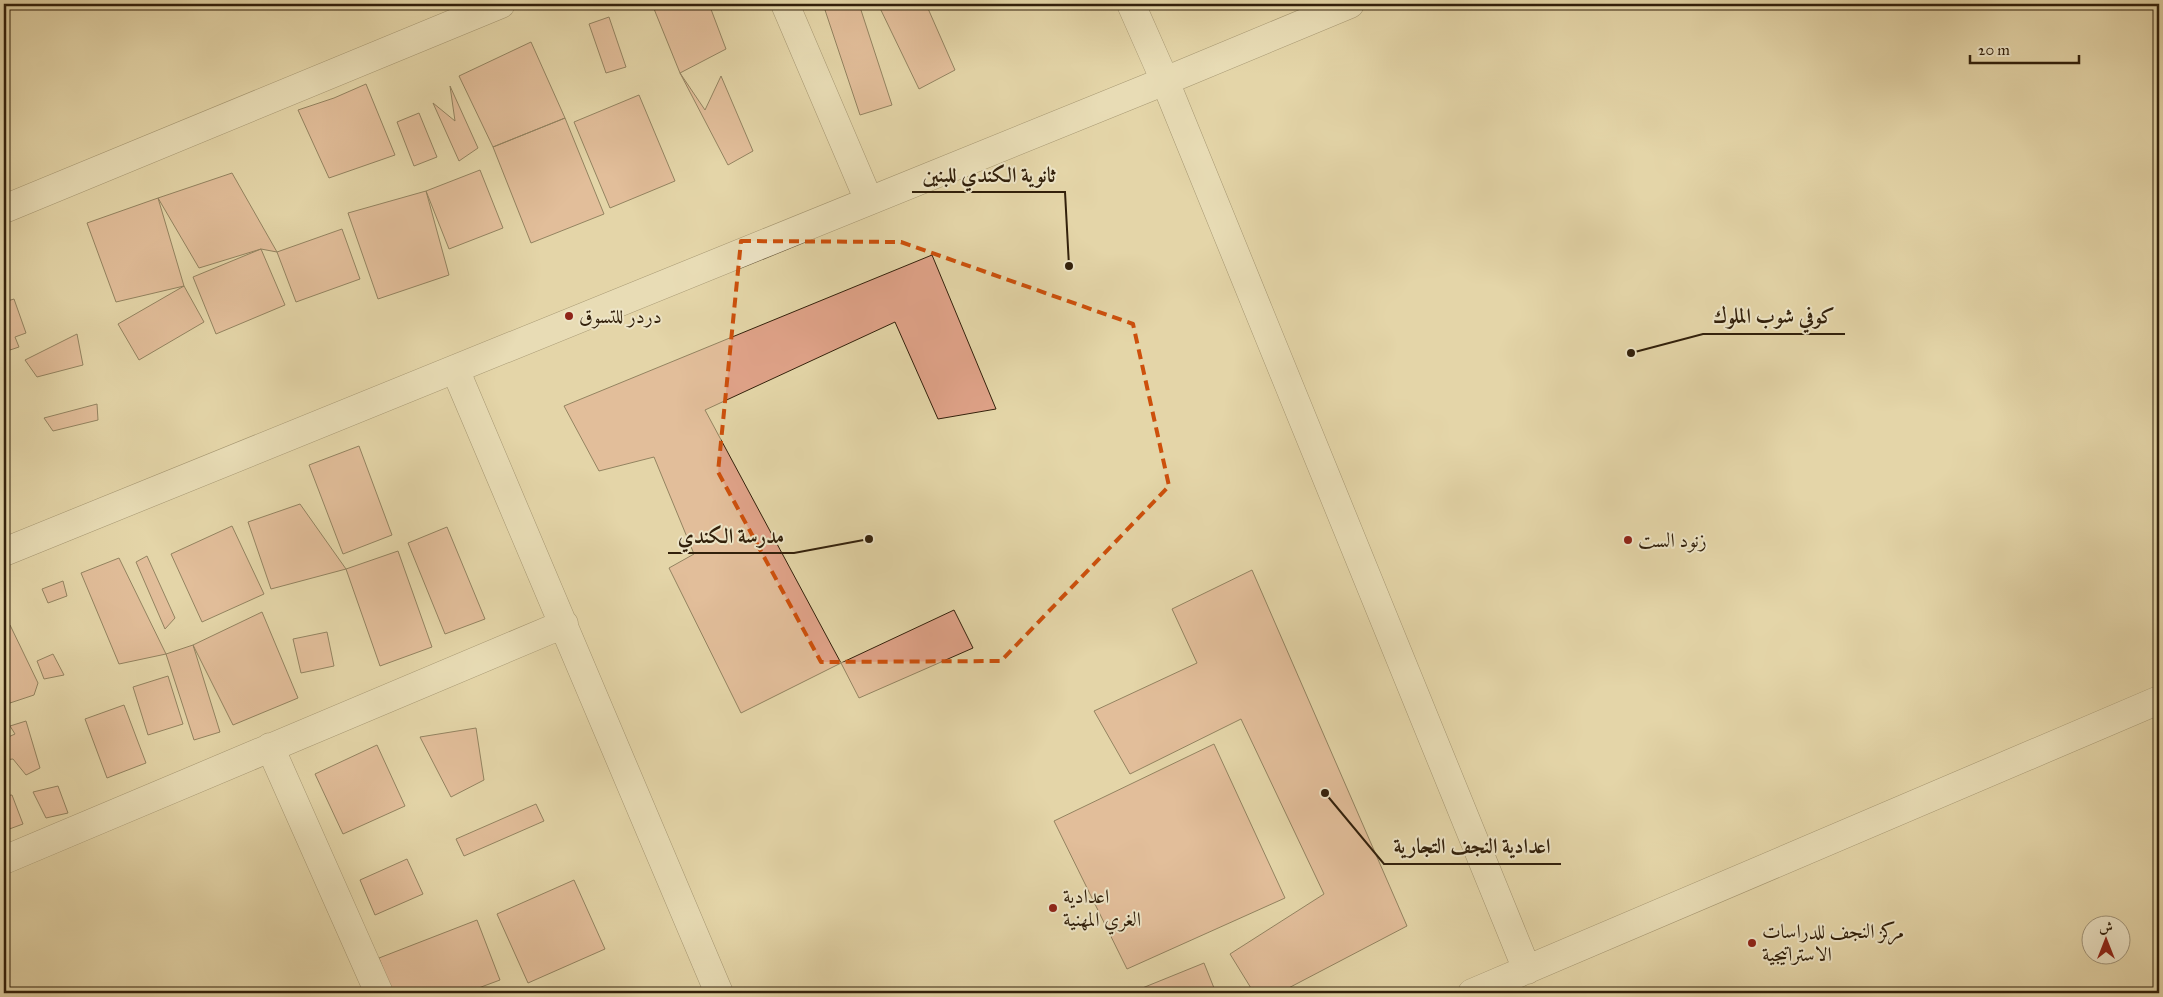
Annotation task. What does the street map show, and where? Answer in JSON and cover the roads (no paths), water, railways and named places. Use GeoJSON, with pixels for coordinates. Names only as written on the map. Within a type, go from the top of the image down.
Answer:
{"type":"FeatureCollection","features":[{"type":"Feature","properties":{"kind":"street"},"geometry":{"type":"LineString","coordinates":[[4,209],[501,4]]}},
{"type":"Feature","properties":{"kind":"street"},"geometry":{"type":"LineString","coordinates":[[785,4],[870,201]]}},
{"type":"Feature","properties":{"kind":"street"},"geometry":{"type":"LineString","coordinates":[[1131,4],[1165,81],[1527,970]]}},
{"type":"Feature","properties":{"kind":"street"},"geometry":{"type":"LineString","coordinates":[[4,552],[1165,81],[1350,4]]}},
{"type":"Feature","properties":{"kind":"street"},"geometry":{"type":"LineString","coordinates":[[455,369],[719,993]]}},
{"type":"Feature","properties":{"kind":"street"},"geometry":{"type":"LineString","coordinates":[[4,860],[564,624]]}},
{"type":"Feature","properties":{"kind":"street"},"geometry":{"type":"LineString","coordinates":[[1472,993],[2159,700]]}},
{"type":"Feature","properties":{"kind":"street"},"geometry":{"type":"LineString","coordinates":[[270,747],[379,993]]}},
{"type":"Feature","properties":{"kind":"place","name":"ثانوية الكندي للبنين"},"geometry":{"type":"Point","coordinates":[1069,266]}},
{"type":"Feature","properties":{"kind":"place","name":"دردر للتسوق"},"geometry":{"type":"Point","coordinates":[569,316]}},
{"type":"Feature","properties":{"kind":"place","name":"كوفي شوب الملوك"},"geometry":{"type":"Point","coordinates":[1631,353]}},
{"type":"Feature","properties":{"kind":"place","name":"مدرسة الكندي"},"geometry":{"type":"Point","coordinates":[869,539]}},
{"type":"Feature","properties":{"kind":"place","name":"زنود الست"},"geometry":{"type":"Point","coordinates":[1628,540]}},
{"type":"Feature","properties":{"kind":"place","name":"اعدادية النجف التجارية"},"geometry":{"type":"Point","coordinates":[1325,793]}},
{"type":"Feature","properties":{"kind":"place","name":"اعدادية الغري المهنية"},"geometry":{"type":"Point","coordinates":[1053,908]}},
{"type":"Feature","properties":{"kind":"place","name":"مركز النجف للدراسات الاستراتيجية"},"geometry":{"type":"Point","coordinates":[1752,943]}}]}
